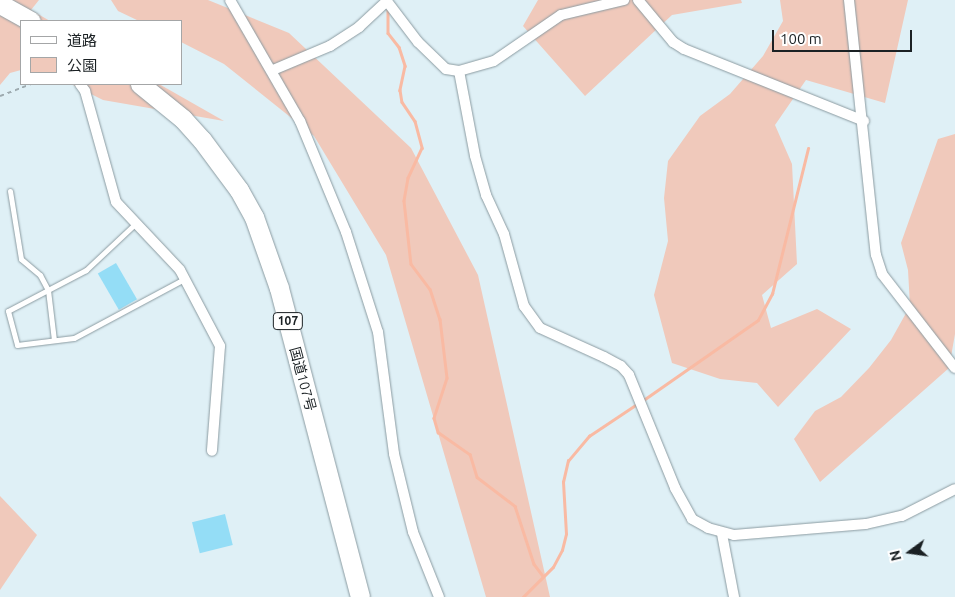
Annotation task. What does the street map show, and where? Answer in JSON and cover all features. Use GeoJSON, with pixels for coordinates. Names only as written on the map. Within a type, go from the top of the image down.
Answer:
{"type":"FeatureCollection","features":[{"type":"Feature","properties":{"kind":"highway"},"geometry":{"type":"LineString","coordinates":[[0,4],[28,20]]}},
{"type":"Feature","properties":{"kind":"highway","name":"国道107号"},"geometry":{"type":"LineString","coordinates":[[141,85],[183,119],[202,140],[239,190],[254,217],[279,288],[360,597]]}},
{"type":"Feature","properties":{"kind":"street"},"geometry":{"type":"LineString","coordinates":[[230,0],[300,121],[365,288],[381,349],[396,463],[413,532],[439,597]]}},
{"type":"Feature","properties":{"kind":"street"},"geometry":{"type":"LineString","coordinates":[[272,70],[330,46],[359,27],[386,0],[418,42],[446,69],[459,71],[494,61],[561,16],[624,0]]}},
{"type":"Feature","properties":{"kind":"street"},"geometry":{"type":"LineString","coordinates":[[638,0],[673,42],[684,49],[864,121]]}},
{"type":"Feature","properties":{"kind":"street"},"geometry":{"type":"LineString","coordinates":[[849,0],[864,121],[876,255],[882,274],[955,368]]}},
{"type":"Feature","properties":{"kind":"street"},"geometry":{"type":"LineString","coordinates":[[459,71],[484,187],[504,234],[527,311],[540,328],[555,337],[621,366],[639,395],[682,503],[692,519],[722,534],[866,524],[902,516],[955,489]]}},
{"type":"Feature","properties":{"kind":"street"},"geometry":{"type":"LineString","coordinates":[[81,85],[84,90],[116,202],[184,278],[220,346],[212,451]]}},
{"type":"Feature","properties":{"kind":"street"},"geometry":{"type":"LineString","coordinates":[[722,534],[734,597]]}},
{"type":"Feature","properties":{"kind":"lane"},"geometry":{"type":"LineString","coordinates":[[10,191],[21,259],[40,275],[48,290],[54,340]]}},
{"type":"Feature","properties":{"kind":"lane"},"geometry":{"type":"LineString","coordinates":[[136,223],[86,270],[8,311],[17,345],[74,338],[184,278]]}},
{"type":"Feature","properties":{"kind":"path"},"geometry":{"type":"LineString","coordinates":[[0,96],[28,85]]}},
{"type":"Feature","properties":{"kind":"green space"},"geometry":{"type":"Polygon","coordinates":[[[0,0],[39,0],[31,10],[48,20],[20,20],[20,70],[10,73],[0,85],[0,0]]]}},
{"type":"Feature","properties":{"kind":"green space"},"geometry":{"type":"Polygon","coordinates":[[[111,0],[208,0],[289,33],[411,148],[478,275],[550,597],[486,597],[386,255],[314,136],[224,64],[182,43],[182,20],[137,20],[118,11],[111,0]]]}},
{"type":"Feature","properties":{"kind":"green space"},"geometry":{"type":"Polygon","coordinates":[[[538,0],[741,0],[742,3],[672,15],[585,96],[523,26],[538,0]]]}},
{"type":"Feature","properties":{"kind":"green space"},"geometry":{"type":"Polygon","coordinates":[[[780,0],[908,0],[885,103],[806,80],[775,125],[792,164],[797,264],[762,295],[771,328],[817,309],[851,329],[778,407],[757,383],[720,379],[672,363],[654,295],[668,241],[664,198],[668,161],[700,116],[730,94],[763,56],[783,21],[780,0]]]}},
{"type":"Feature","properties":{"kind":"green space"},"geometry":{"type":"Polygon","coordinates":[[[73,85],[161,85],[224,121],[103,100],[73,85]]]}},
{"type":"Feature","properties":{"kind":"green space"},"geometry":{"type":"Polygon","coordinates":[[[955,134],[955,334],[949,368],[820,482],[794,439],[815,411],[841,397],[869,368],[891,340],[910,306],[908,270],[901,243],[938,139],[955,134]]]}},
{"type":"Feature","properties":{"kind":"green space"},"geometry":{"type":"Polygon","coordinates":[[[0,496],[37,535],[0,590],[0,496]]]}},
{"type":"Feature","properties":{"kind":"building"},"geometry":{"type":"Polygon","coordinates":[[[116,263],[137,299],[119,310],[98,274],[116,263]]]}},
{"type":"Feature","properties":{"kind":"building"},"geometry":{"type":"Polygon","coordinates":[[[225,514],[233,545],[200,553],[192,522],[225,514]]]}},
{"type":"Feature","properties":{"kind":"waterway"},"geometry":{"type":"LineString","coordinates":[[388,8],[388,33],[399,47],[405,66],[400,90],[402,102],[415,121],[422,148],[408,178],[404,201],[411,264],[430,289],[440,319],[447,378],[434,418],[438,432],[470,454],[477,477],[515,506],[534,564],[543,576]]}},
{"type":"Feature","properties":{"kind":"waterway"},"geometry":{"type":"LineString","coordinates":[[642,401],[758,320],[772,294],[808,148]]}},
{"type":"Feature","properties":{"kind":"waterway"},"geometry":{"type":"LineString","coordinates":[[523,597],[553,567],[562,550],[566,534],[563,482],[568,461],[589,436],[637,404]]}}]}
